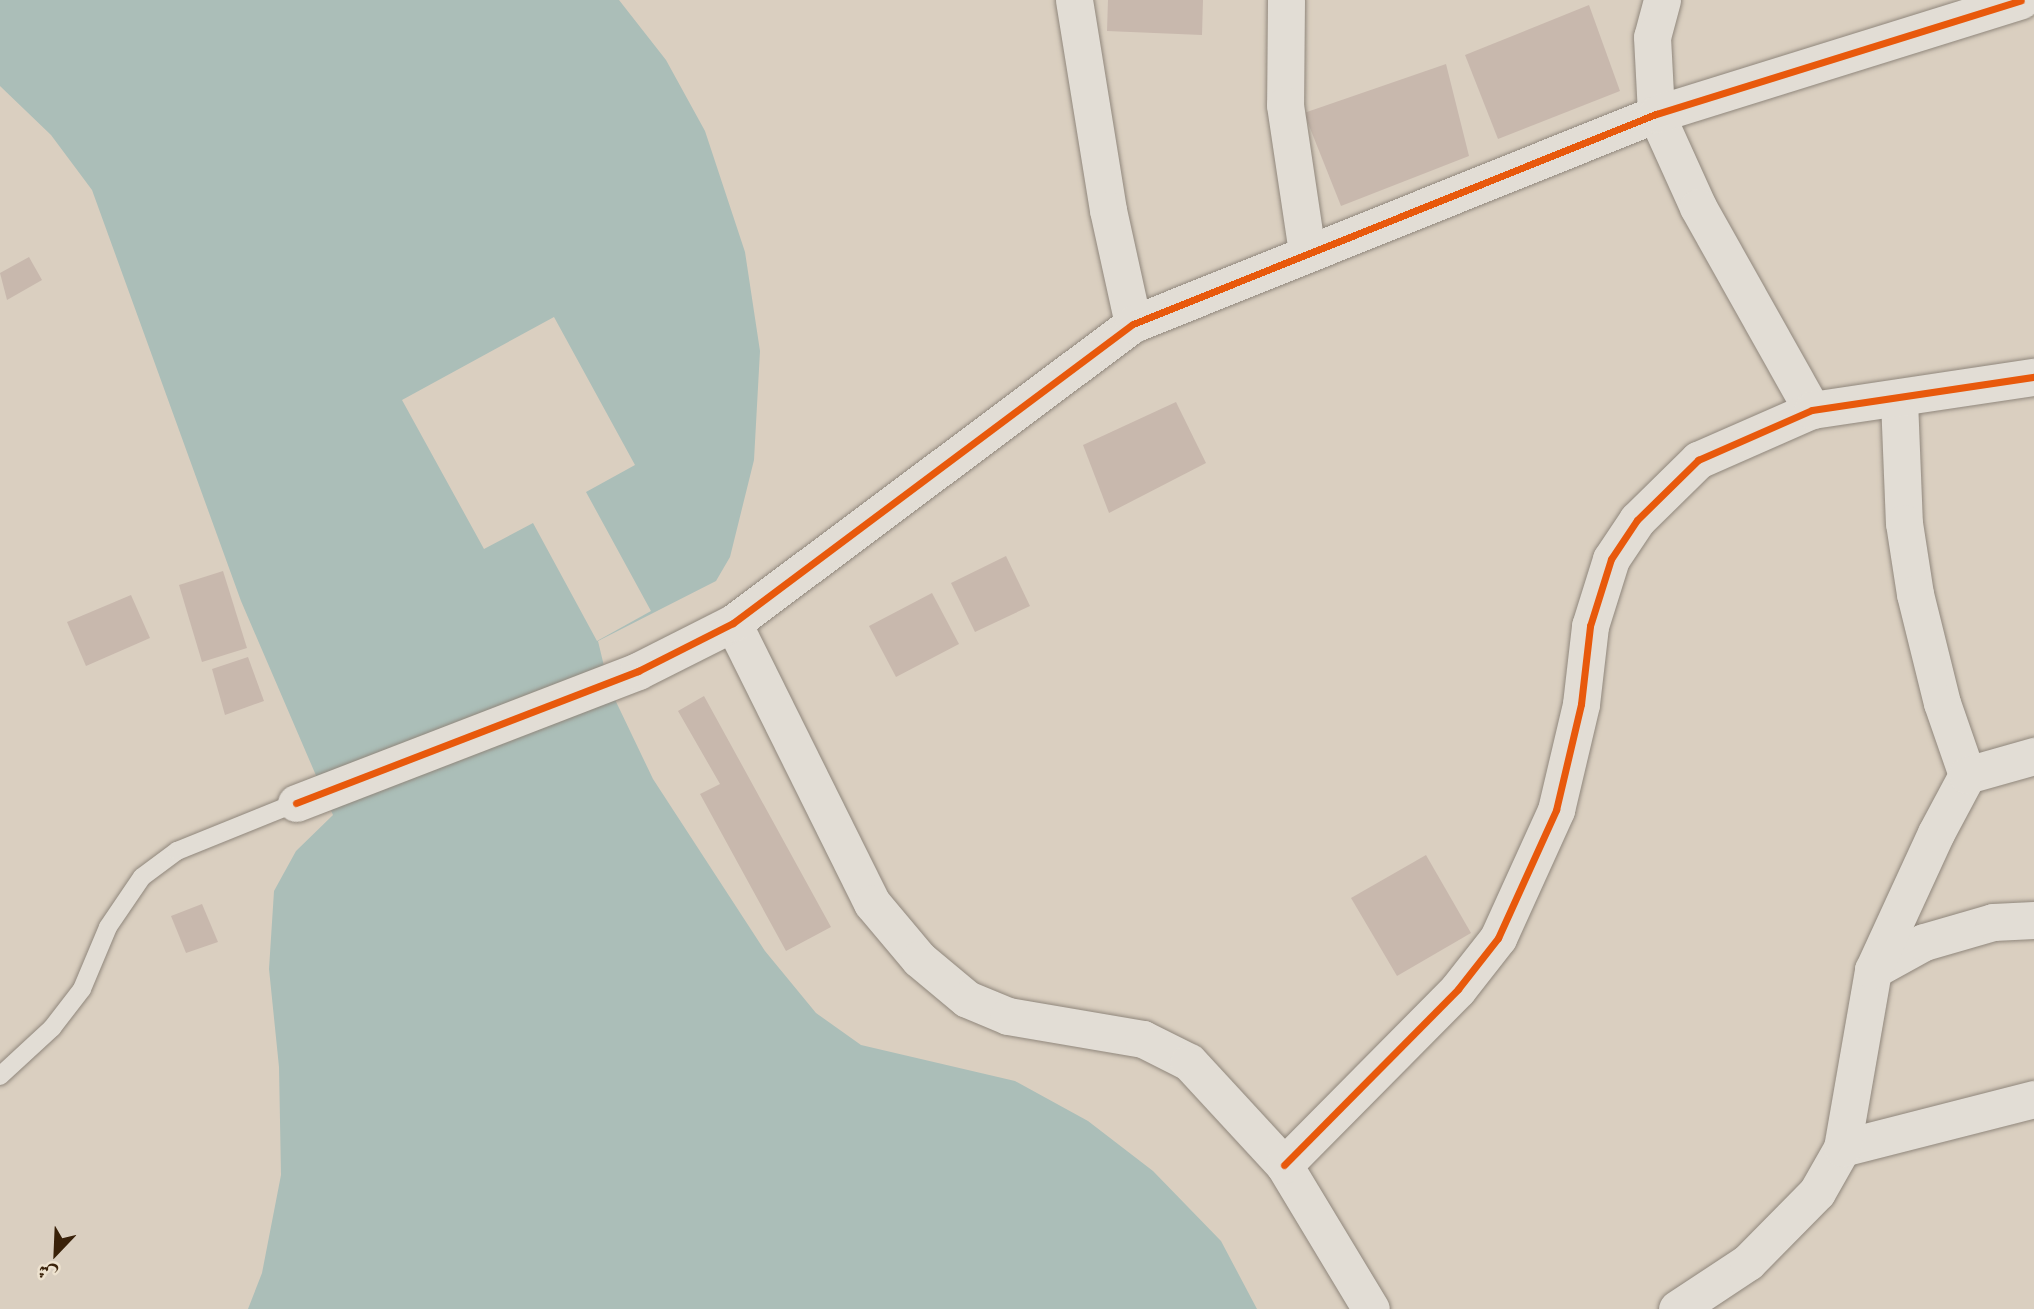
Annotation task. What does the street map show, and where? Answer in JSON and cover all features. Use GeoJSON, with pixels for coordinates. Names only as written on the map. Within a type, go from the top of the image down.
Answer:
{"type":"FeatureCollection","features":[{"type":"Feature","properties":{"kind":"street"},"geometry":{"type":"LineString","coordinates":[[1074,0],[1108,210],[1133,324]]}},
{"type":"Feature","properties":{"kind":"street"},"geometry":{"type":"LineString","coordinates":[[1286,0],[1285,105],[1307,252]]}},
{"type":"Feature","properties":{"kind":"street"},"geometry":{"type":"LineString","coordinates":[[1662,0],[1652,37],[1657,114],[1698,208],[1812,410]]}},
{"type":"Feature","properties":{"kind":"street"},"geometry":{"type":"LineString","coordinates":[[296,803],[638,671],[733,623],[1133,324],[1307,252],[1657,114],[2021,0]]}},
{"type":"Feature","properties":{"kind":"street"},"geometry":{"type":"LineString","coordinates":[[1284,1165],[1458,989],[1498,938],[1556,810],[1581,704],[1590,626],[1611,559],[1637,520],[1698,460],[1812,410],[1899,400],[2034,377]]}},
{"type":"Feature","properties":{"kind":"street"},"geometry":{"type":"LineString","coordinates":[[1677,1309],[1748,1262],[1788,1226],[1842,1148],[1873,970],[1967,775],[1941,703],[1915,594],[1904,523],[1899,400]]}},
{"type":"Feature","properties":{"kind":"street"},"geometry":{"type":"LineString","coordinates":[[733,623],[872,903],[919,959],[967,999],[1008,1016],[1143,1039],[1189,1062],[1284,1165],[1370,1309]]}},
{"type":"Feature","properties":{"kind":"street"},"geometry":{"type":"LineString","coordinates":[[1967,775],[2034,756]]}},
{"type":"Feature","properties":{"kind":"street"},"geometry":{"type":"LineString","coordinates":[[1873,970],[1924,942],[1993,922],[2034,919]]}},
{"type":"Feature","properties":{"kind":"street"},"geometry":{"type":"LineString","coordinates":[[1842,1148],[2034,1099]]}},
{"type":"Feature","properties":{"kind":"lane"},"geometry":{"type":"LineString","coordinates":[[0,1076],[52,1027],[82,989],[108,927],[142,877],[177,850],[296,803]]}},
{"type":"Feature","properties":{"kind":"shaded area"},"geometry":{"type":"Polygon","coordinates":[[[0,0],[619,0],[666,60],[705,131],[745,252],[760,351],[754,460],[730,557],[716,581],[598,641],[609,687],[653,779],[765,951],[816,1013],[861,1045],[1015,1081],[1088,1121],[1153,1171],[1221,1241],[1257,1309],[248,1309],[262,1273],[281,1175],[279,1067],[269,969],[274,891],[296,851],[333,815],[241,601],[92,190],[51,135],[0,86],[0,0]]]}},
{"type":"Feature","properties":{"kind":"pier"},"geometry":{"type":"Polygon","coordinates":[[[554,317],[635,465],[586,492],[651,611],[597,641],[533,523],[484,549],[402,400],[554,317]]]}},
{"type":"Feature","properties":{"kind":"building"},"geometry":{"type":"Polygon","coordinates":[[[1108,0],[1203,0],[1202,35],[1107,31],[1108,0]]]}},
{"type":"Feature","properties":{"kind":"building"},"geometry":{"type":"Polygon","coordinates":[[[1589,5],[1620,91],[1498,139],[1465,55],[1589,5]]]}},
{"type":"Feature","properties":{"kind":"building"},"geometry":{"type":"Polygon","coordinates":[[[1446,64],[1469,156],[1341,206],[1304,113],[1446,64]]]}},
{"type":"Feature","properties":{"kind":"building"},"geometry":{"type":"Polygon","coordinates":[[[29,257],[42,280],[7,300],[0,273],[29,257]]]}},
{"type":"Feature","properties":{"kind":"building"},"geometry":{"type":"Polygon","coordinates":[[[1176,402],[1206,463],[1109,513],[1083,445],[1176,402]]]}},
{"type":"Feature","properties":{"kind":"building"},"geometry":{"type":"Polygon","coordinates":[[[1006,556],[1030,606],[975,632],[951,583],[1006,556]]]}},
{"type":"Feature","properties":{"kind":"building"},"geometry":{"type":"Polygon","coordinates":[[[223,571],[247,648],[202,662],[179,585],[223,571]]]}},
{"type":"Feature","properties":{"kind":"building"},"geometry":{"type":"Polygon","coordinates":[[[932,593],[959,644],[896,677],[869,626],[932,593]]]}},
{"type":"Feature","properties":{"kind":"building"},"geometry":{"type":"Polygon","coordinates":[[[131,595],[150,638],[86,666],[67,622],[131,595]]]}},
{"type":"Feature","properties":{"kind":"building"},"geometry":{"type":"Polygon","coordinates":[[[248,657],[264,701],[225,715],[212,669],[248,657]]]}},
{"type":"Feature","properties":{"kind":"building"},"geometry":{"type":"Polygon","coordinates":[[[704,696],[831,927],[786,951],[700,794],[720,784],[678,711],[704,696]]]}},
{"type":"Feature","properties":{"kind":"building"},"geometry":{"type":"Polygon","coordinates":[[[1426,855],[1471,933],[1397,976],[1351,898],[1426,855]]]}},
{"type":"Feature","properties":{"kind":"building"},"geometry":{"type":"Polygon","coordinates":[[[202,904],[218,942],[186,953],[171,916],[202,904]]]}},
{"type":"Feature","properties":{"kind":"cycle path"},"geometry":{"type":"LineString","coordinates":[[296,803],[638,671],[733,623],[1133,324],[1656,114],[2021,0]]}},
{"type":"Feature","properties":{"kind":"cycle path"},"geometry":{"type":"LineString","coordinates":[[1284,1165],[1458,989],[1498,938],[1556,810],[1581,704],[1590,626],[1611,559],[1637,520],[1698,460],[1812,410],[2034,377]]}}]}
